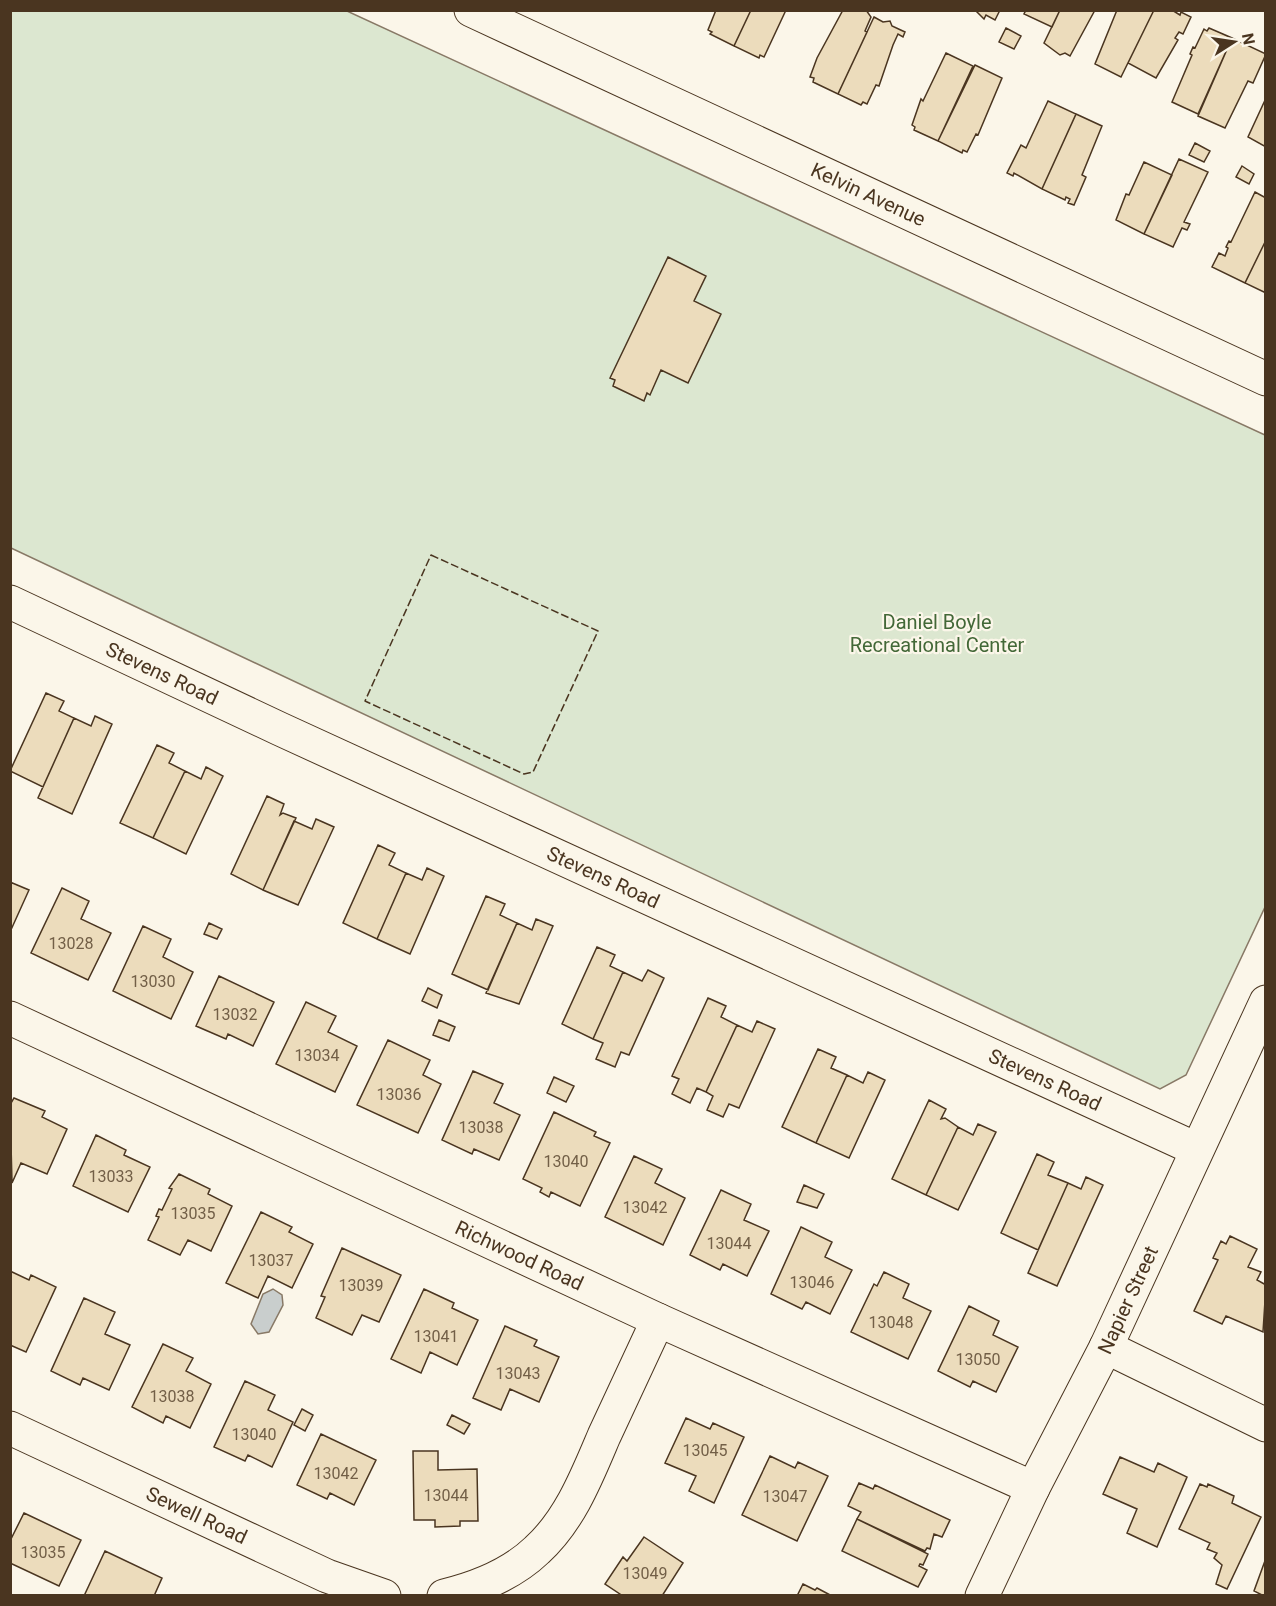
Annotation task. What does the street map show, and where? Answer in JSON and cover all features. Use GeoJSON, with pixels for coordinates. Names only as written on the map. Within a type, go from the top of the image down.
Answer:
{"type":"FeatureCollection","features":[{"type":"Feature","properties":{"kind":"street","name":"Kelvin Avenue"},"geometry":{"type":"LineString","coordinates":[[471,10],[1266,379]]}},
{"type":"Feature","properties":{"kind":"street","name":"Stevens Road"},"geometry":{"type":"LineString","coordinates":[[10,602],[280,729],[1196,1149]]}},
{"type":"Feature","properties":{"kind":"street","name":"Napier Street"},"geometry":{"type":"LineString","coordinates":[[982,1596],[1033,1488],[1106,1347],[1266,1002]]}},
{"type":"Feature","properties":{"kind":"street","name":"Richwood Road"},"geometry":{"type":"LineString","coordinates":[[10,1018],[658,1320],[1033,1488]]}},
{"type":"Feature","properties":{"kind":"street"},"geometry":{"type":"LineString","coordinates":[[444,1596],[470,1589],[506,1572],[537,1550],[561,1521],[580,1489],[658,1320]]}},
{"type":"Feature","properties":{"kind":"street"},"geometry":{"type":"LineString","coordinates":[[1106,1347],[1266,1425]]}},
{"type":"Feature","properties":{"kind":"street","name":"Sewell Road"},"geometry":{"type":"LineString","coordinates":[[10,1428],[327,1576],[384,1596]]}},
{"type":"Feature","properties":{"kind":"green space","name":"Daniel Boyle Recreational Center"},"geometry":{"type":"Polygon","coordinates":[[[11,11],[347,11],[1265,435],[1265,907],[1186,1075],[1160,1089],[11,548],[11,11]]]}},
{"type":"Feature","properties":{"kind":"shaded area"},"geometry":{"type":"Polygon","coordinates":[[[273,1289],[282,1295],[283,1305],[269,1332],[258,1334],[251,1324],[263,1294],[273,1289]]]}},
{"type":"Feature","properties":{"kind":"building"},"geometry":{"type":"Polygon","coordinates":[[[716,10],[751,10],[734,46],[710,34],[712,32],[708,30],[716,10]]]}},
{"type":"Feature","properties":{"kind":"building"},"geometry":{"type":"Polygon","coordinates":[[[751,10],[786,10],[764,57],[760,55],[759,58],[734,46],[751,10]]]}},
{"type":"Feature","properties":{"kind":"building"},"geometry":{"type":"Polygon","coordinates":[[[843,10],[866,10],[871,17],[865,31],[867,32],[838,94],[813,82],[814,78],[810,77],[817,58],[843,10]]]}},
{"type":"Feature","properties":{"kind":"building"},"geometry":{"type":"Polygon","coordinates":[[[975,10],[1000,10],[995,20],[986,15],[984,19],[975,10]]]}},
{"type":"Feature","properties":{"kind":"building"},"geometry":{"type":"Polygon","coordinates":[[[1026,10],[1060,10],[1052,27],[1024,14],[1026,10]]]}},
{"type":"Feature","properties":{"kind":"building"},"geometry":{"type":"Polygon","coordinates":[[[1060,10],[1095,10],[1070,56],[1065,53],[1060,55],[1044,43],[1060,10]]]}},
{"type":"Feature","properties":{"kind":"building"},"geometry":{"type":"Polygon","coordinates":[[[1117,10],[1154,10],[1121,77],[1095,64],[1117,10]]]}},
{"type":"Feature","properties":{"kind":"building"},"geometry":{"type":"Polygon","coordinates":[[[1154,10],[1172,10],[1180,15],[1181,12],[1191,17],[1183,34],[1179,32],[1175,38],[1178,40],[1156,78],[1128,63],[1154,10]]]}},
{"type":"Feature","properties":{"kind":"building"},"geometry":{"type":"Polygon","coordinates":[[[874,17],[883,22],[890,21],[892,26],[905,32],[903,37],[898,34],[879,86],[876,85],[867,104],[863,102],[861,105],[838,94],[874,17]]]}},
{"type":"Feature","properties":{"kind":"building"},"geometry":{"type":"Polygon","coordinates":[[[1006,28],[1021,36],[1014,49],[999,42],[1006,28]]]}},
{"type":"Feature","properties":{"kind":"building"},"geometry":{"type":"Polygon","coordinates":[[[1209,28],[1232,38],[1198,114],[1172,102],[1192,55],[1190,54],[1193,47],[1195,48],[1204,29],[1207,31],[1209,28]]]}},
{"type":"Feature","properties":{"kind":"building"},"geometry":{"type":"Polygon","coordinates":[[[1232,38],[1266,54],[1253,83],[1248,81],[1225,128],[1198,116],[1232,38]]]}},
{"type":"Feature","properties":{"kind":"building"},"geometry":{"type":"Polygon","coordinates":[[[946,53],[973,66],[938,141],[914,130],[915,127],[912,125],[921,99],[923,101],[946,53]]]}},
{"type":"Feature","properties":{"kind":"building"},"geometry":{"type":"Polygon","coordinates":[[[975,65],[1002,78],[978,135],[976,134],[967,152],[963,150],[962,153],[938,141],[975,65]]]}},
{"type":"Feature","properties":{"kind":"building"},"geometry":{"type":"Polygon","coordinates":[[[1266,98],[1266,147],[1248,137],[1266,98]]]}},
{"type":"Feature","properties":{"kind":"building"},"geometry":{"type":"Polygon","coordinates":[[[1048,101],[1076,114],[1042,189],[1014,173],[1013,176],[1007,173],[1021,145],[1026,148],[1048,101]]]}},
{"type":"Feature","properties":{"kind":"building"},"geometry":{"type":"Polygon","coordinates":[[[1076,114],[1102,126],[1082,175],[1086,177],[1074,205],[1068,203],[1070,199],[1066,197],[1065,200],[1042,189],[1076,114]]]}},
{"type":"Feature","properties":{"kind":"building"},"geometry":{"type":"Polygon","coordinates":[[[1195,143],[1210,151],[1204,162],[1189,155],[1195,143]]]}},
{"type":"Feature","properties":{"kind":"building"},"geometry":{"type":"Polygon","coordinates":[[[1179,159],[1208,172],[1184,222],[1190,224],[1187,230],[1182,228],[1173,247],[1144,234],[1179,159]]]}},
{"type":"Feature","properties":{"kind":"building"},"geometry":{"type":"Polygon","coordinates":[[[1144,162],[1172,175],[1144,234],[1116,220],[1126,194],[1129,195],[1144,162]]]}},
{"type":"Feature","properties":{"kind":"building"},"geometry":{"type":"Polygon","coordinates":[[[1242,166],[1254,174],[1249,184],[1236,177],[1242,166]]]}},
{"type":"Feature","properties":{"kind":"building"},"geometry":{"type":"Polygon","coordinates":[[[1255,192],[1266,198],[1266,240],[1245,283],[1212,267],[1219,253],[1225,256],[1228,248],[1226,247],[1229,241],[1231,242],[1255,192]]]}},
{"type":"Feature","properties":{"kind":"building"},"geometry":{"type":"Polygon","coordinates":[[[1266,240],[1266,293],[1245,283],[1266,240]]]}},
{"type":"Feature","properties":{"kind":"building"},"geometry":{"type":"Polygon","coordinates":[[[668,257],[706,276],[694,301],[721,314],[688,383],[661,370],[650,395],[647,393],[644,401],[613,386],[615,380],[610,378],[668,257]]]}},
{"type":"Feature","properties":{"kind":"building"},"geometry":{"type":"Polygon","coordinates":[[[46,693],[64,701],[59,711],[74,718],[43,787],[10,771],[46,693]]]}},
{"type":"Feature","properties":{"kind":"building"},"geometry":{"type":"Polygon","coordinates":[[[95,716],[112,724],[72,814],[38,798],[74,718],[91,726],[95,716]]]}},
{"type":"Feature","properties":{"kind":"building"},"geometry":{"type":"Polygon","coordinates":[[[157,745],[174,753],[169,763],[185,771],[153,838],[120,823],[157,745]]]}},
{"type":"Feature","properties":{"kind":"building"},"geometry":{"type":"Polygon","coordinates":[[[206,767],[223,776],[186,854],[153,838],[185,771],[201,779],[206,767]]]}},
{"type":"Feature","properties":{"kind":"building"},"geometry":{"type":"Polygon","coordinates":[[[267,796],[284,804],[280,815],[283,813],[296,818],[263,890],[231,874],[267,796]]]}},
{"type":"Feature","properties":{"kind":"building"},"geometry":{"type":"Polygon","coordinates":[[[316,819],[334,827],[298,905],[263,890],[294,821],[312,829],[316,819]]]}},
{"type":"Feature","properties":{"kind":"building"},"geometry":{"type":"Polygon","coordinates":[[[378,845],[395,853],[389,865],[406,873],[377,939],[343,923],[378,845]]]}},
{"type":"Feature","properties":{"kind":"building"},"geometry":{"type":"Polygon","coordinates":[[[427,868],[444,876],[410,954],[377,939],[406,873],[422,880],[427,868]]]}},
{"type":"Feature","properties":{"kind":"building"},"geometry":{"type":"Polygon","coordinates":[[[10,882],[29,890],[10,932],[10,882]]]}},
{"type":"Feature","properties":{"kind":"building"},"geometry":{"type":"Polygon","coordinates":[[[62,888],[89,901],[81,919],[111,933],[88,980],[31,953],[62,888]]]}},
{"type":"Feature","properties":{"kind":"building"},"geometry":{"type":"Polygon","coordinates":[[[486,896],[505,904],[500,915],[517,923],[488,990],[452,974],[486,896]]]}},
{"type":"Feature","properties":{"kind":"building"},"geometry":{"type":"Polygon","coordinates":[[[536,919],[553,926],[519,1004],[486,993],[517,923],[532,930],[536,919]]]}},
{"type":"Feature","properties":{"kind":"building"},"geometry":{"type":"Polygon","coordinates":[[[209,923],[222,929],[217,939],[204,934],[209,923]]]}},
{"type":"Feature","properties":{"kind":"building"},"geometry":{"type":"Polygon","coordinates":[[[143,926],[171,939],[163,957],[193,972],[171,1019],[113,991],[143,926]]]}},
{"type":"Feature","properties":{"kind":"building"},"geometry":{"type":"Polygon","coordinates":[[[597,947],[615,955],[610,966],[623,972],[593,1039],[562,1024],[597,947]]]}},
{"type":"Feature","properties":{"kind":"building"},"geometry":{"type":"Polygon","coordinates":[[[648,970],[664,978],[629,1055],[621,1052],[615,1067],[596,1059],[603,1043],[593,1039],[623,972],[642,981],[648,970]]]}},
{"type":"Feature","properties":{"kind":"building"},"geometry":{"type":"Polygon","coordinates":[[[219,976],[274,1002],[253,1046],[228,1034],[226,1039],[196,1026],[219,976]]]}},
{"type":"Feature","properties":{"kind":"building"},"geometry":{"type":"Polygon","coordinates":[[[428,988],[442,995],[437,1008],[422,1001],[428,988]]]}},
{"type":"Feature","properties":{"kind":"building"},"geometry":{"type":"Polygon","coordinates":[[[708,998],[726,1006],[721,1017],[737,1025],[706,1092],[697,1088],[690,1103],[672,1094],[679,1079],[672,1076],[708,998]]]}},
{"type":"Feature","properties":{"kind":"building"},"geometry":{"type":"Polygon","coordinates":[[[306,1002],[336,1016],[328,1032],[357,1046],[335,1092],[276,1064],[306,1002]]]}},
{"type":"Feature","properties":{"kind":"building"},"geometry":{"type":"Polygon","coordinates":[[[439,1020],[455,1027],[449,1041],[433,1035],[439,1020]]]}},
{"type":"Feature","properties":{"kind":"building"},"geometry":{"type":"Polygon","coordinates":[[[757,1021],[775,1029],[739,1108],[729,1104],[723,1117],[707,1110],[713,1096],[706,1092],[737,1025],[752,1032],[757,1021]]]}},
{"type":"Feature","properties":{"kind":"building"},"geometry":{"type":"Polygon","coordinates":[[[388,1040],[430,1060],[423,1075],[441,1084],[418,1133],[357,1105],[388,1040]]]}},
{"type":"Feature","properties":{"kind":"building"},"geometry":{"type":"Polygon","coordinates":[[[818,1049],[836,1057],[831,1068],[847,1075],[816,1143],[782,1127],[818,1049]]]}},
{"type":"Feature","properties":{"kind":"building"},"geometry":{"type":"Polygon","coordinates":[[[473,1071],[503,1084],[494,1103],[520,1115],[499,1160],[474,1149],[472,1154],[442,1140],[473,1071]]]}},
{"type":"Feature","properties":{"kind":"building"},"geometry":{"type":"Polygon","coordinates":[[[868,1072],[885,1080],[849,1158],[816,1143],[847,1075],[863,1083],[868,1072]]]}},
{"type":"Feature","properties":{"kind":"building"},"geometry":{"type":"Polygon","coordinates":[[[554,1077],[574,1086],[566,1102],[547,1093],[554,1077]]]}},
{"type":"Feature","properties":{"kind":"building"},"geometry":{"type":"Polygon","coordinates":[[[14,1098],[45,1111],[42,1117],[67,1129],[47,1174],[21,1163],[12,1183],[10,1105],[14,1098]]]}},
{"type":"Feature","properties":{"kind":"building"},"geometry":{"type":"Polygon","coordinates":[[[929,1100],[946,1109],[941,1119],[945,1118],[958,1127],[926,1195],[892,1179],[929,1100]]]}},
{"type":"Feature","properties":{"kind":"building"},"geometry":{"type":"Polygon","coordinates":[[[554,1112],[596,1132],[594,1136],[610,1143],[580,1206],[551,1192],[549,1197],[540,1192],[542,1188],[523,1179],[554,1112]]]}},
{"type":"Feature","properties":{"kind":"building"},"geometry":{"type":"Polygon","coordinates":[[[978,1124],[996,1132],[958,1210],[926,1195],[958,1127],[973,1135],[978,1124]]]}},
{"type":"Feature","properties":{"kind":"building"},"geometry":{"type":"Polygon","coordinates":[[[96,1135],[126,1150],[124,1155],[150,1167],[128,1212],[73,1186],[96,1135]]]}},
{"type":"Feature","properties":{"kind":"building"},"geometry":{"type":"Polygon","coordinates":[[[1037,1154],[1054,1162],[1048,1175],[1068,1183],[1038,1250],[1001,1233],[1037,1154]]]}},
{"type":"Feature","properties":{"kind":"building"},"geometry":{"type":"Polygon","coordinates":[[[634,1156],[662,1169],[655,1183],[685,1198],[663,1245],[605,1217],[634,1156]]]}},
{"type":"Feature","properties":{"kind":"building"},"geometry":{"type":"Polygon","coordinates":[[[179,1174],[210,1189],[208,1194],[232,1206],[211,1251],[188,1240],[180,1255],[148,1240],[159,1217],[156,1216],[159,1209],[162,1210],[172,1189],[169,1188],[179,1174]]]}},
{"type":"Feature","properties":{"kind":"building"},"geometry":{"type":"Polygon","coordinates":[[[1086,1177],[1103,1185],[1057,1286],[1028,1273],[1068,1183],[1081,1189],[1086,1177]]]}},
{"type":"Feature","properties":{"kind":"building"},"geometry":{"type":"Polygon","coordinates":[[[804,1185],[824,1194],[817,1208],[797,1202],[804,1185]]]}},
{"type":"Feature","properties":{"kind":"building"},"geometry":{"type":"Polygon","coordinates":[[[721,1190],[751,1204],[744,1220],[769,1231],[747,1276],[723,1264],[720,1270],[690,1255],[721,1190]]]}},
{"type":"Feature","properties":{"kind":"building"},"geometry":{"type":"Polygon","coordinates":[[[261,1212],[292,1227],[289,1232],[313,1244],[292,1288],[268,1276],[258,1298],[226,1283],[261,1212]]]}},
{"type":"Feature","properties":{"kind":"building"},"geometry":{"type":"Polygon","coordinates":[[[801,1227],[832,1242],[825,1257],[852,1270],[830,1314],[806,1302],[802,1309],[771,1294],[801,1227]]]}},
{"type":"Feature","properties":{"kind":"building"},"geometry":{"type":"Polygon","coordinates":[[[1230,1236],[1257,1249],[1248,1267],[1261,1272],[1257,1280],[1266,1285],[1263,1332],[1226,1316],[1222,1324],[1194,1311],[1218,1260],[1213,1258],[1221,1241],[1226,1244],[1230,1236]]]}},
{"type":"Feature","properties":{"kind":"building"},"geometry":{"type":"Polygon","coordinates":[[[342,1248],[401,1275],[379,1322],[362,1315],[352,1335],[316,1318],[325,1297],[321,1296],[342,1248]]]}},
{"type":"Feature","properties":{"kind":"building"},"geometry":{"type":"Polygon","coordinates":[[[10,1271],[29,1280],[31,1275],[56,1287],[26,1352],[10,1345],[10,1271]]]}},
{"type":"Feature","properties":{"kind":"building"},"geometry":{"type":"Polygon","coordinates":[[[884,1272],[909,1284],[903,1298],[931,1311],[908,1359],[851,1332],[874,1284],[877,1286],[884,1272]]]}},
{"type":"Feature","properties":{"kind":"building"},"geometry":{"type":"Polygon","coordinates":[[[424,1289],[454,1303],[452,1308],[478,1320],[457,1365],[430,1352],[421,1373],[391,1359],[424,1289]]]}},
{"type":"Feature","properties":{"kind":"building"},"geometry":{"type":"Polygon","coordinates":[[[84,1298],[115,1312],[105,1334],[130,1345],[109,1390],[83,1378],[80,1385],[51,1371],[84,1298]]]}},
{"type":"Feature","properties":{"kind":"building"},"geometry":{"type":"Polygon","coordinates":[[[969,1306],[999,1321],[993,1335],[1018,1347],[996,1392],[973,1381],[970,1387],[938,1371],[969,1306]]]}},
{"type":"Feature","properties":{"kind":"building"},"geometry":{"type":"Polygon","coordinates":[[[505,1326],[537,1340],[534,1346],[559,1357],[539,1402],[510,1389],[501,1410],[473,1398],[505,1326]]]}},
{"type":"Feature","properties":{"kind":"building"},"geometry":{"type":"Polygon","coordinates":[[[163,1344],[193,1358],[186,1371],[211,1384],[190,1428],[166,1416],[163,1423],[132,1407],[163,1344]]]}},
{"type":"Feature","properties":{"kind":"building"},"geometry":{"type":"Polygon","coordinates":[[[245,1381],[275,1395],[268,1410],[293,1422],[272,1467],[248,1455],[245,1461],[214,1447],[245,1381]]]}},
{"type":"Feature","properties":{"kind":"building"},"geometry":{"type":"Polygon","coordinates":[[[302,1409],[313,1415],[305,1431],[294,1425],[302,1409]]]}},
{"type":"Feature","properties":{"kind":"building"},"geometry":{"type":"Polygon","coordinates":[[[452,1415],[470,1424],[464,1434],[447,1425],[452,1415]]]}},
{"type":"Feature","properties":{"kind":"building"},"geometry":{"type":"Polygon","coordinates":[[[686,1418],[710,1429],[713,1423],[744,1437],[714,1503],[689,1491],[696,1476],[665,1463],[686,1418]]]}},
{"type":"Feature","properties":{"kind":"building"},"geometry":{"type":"Polygon","coordinates":[[[321,1434],[376,1460],[354,1505],[330,1493],[327,1499],[297,1485],[321,1434]]]}},
{"type":"Feature","properties":{"kind":"building"},"geometry":{"type":"Polygon","coordinates":[[[413,1451],[438,1451],[438,1470],[477,1469],[478,1521],[460,1521],[460,1526],[435,1527],[435,1520],[414,1520],[413,1451]]]}},
{"type":"Feature","properties":{"kind":"building"},"geometry":{"type":"Polygon","coordinates":[[[770,1456],[795,1468],[798,1462],[828,1476],[797,1541],[742,1515],[770,1456]]]}},
{"type":"Feature","properties":{"kind":"building"},"geometry":{"type":"Polygon","coordinates":[[[1120,1457],[1154,1472],[1158,1463],[1187,1477],[1157,1547],[1127,1533],[1137,1509],[1103,1494],[1120,1457]]]}},
{"type":"Feature","properties":{"kind":"building"},"geometry":{"type":"Polygon","coordinates":[[[859,1483],[873,1489],[875,1485],[950,1520],[942,1537],[934,1534],[930,1549],[927,1548],[925,1551],[857,1519],[861,1512],[848,1506],[859,1483]]]}},
{"type":"Feature","properties":{"kind":"building"},"geometry":{"type":"Polygon","coordinates":[[[1200,1484],[1207,1487],[1208,1484],[1234,1496],[1232,1503],[1261,1517],[1227,1589],[1216,1584],[1222,1565],[1214,1558],[1217,1553],[1207,1549],[1210,1543],[1179,1529],[1200,1484]]]}},
{"type":"Feature","properties":{"kind":"building"},"geometry":{"type":"Polygon","coordinates":[[[24,1513],[81,1540],[59,1586],[10,1563],[10,1541],[24,1513]]]}},
{"type":"Feature","properties":{"kind":"building"},"geometry":{"type":"Polygon","coordinates":[[[857,1519],[928,1554],[923,1565],[919,1566],[927,1570],[918,1587],[842,1551],[857,1519]]]}},
{"type":"Feature","properties":{"kind":"building"},"geometry":{"type":"Polygon","coordinates":[[[644,1537],[683,1563],[662,1596],[623,1596],[605,1584],[623,1557],[627,1561],[644,1537]]]}},
{"type":"Feature","properties":{"kind":"building"},"geometry":{"type":"Polygon","coordinates":[[[105,1551],[162,1578],[154,1596],[84,1596],[105,1551]]]}},
{"type":"Feature","properties":{"kind":"building"},"geometry":{"type":"Polygon","coordinates":[[[1266,1558],[1266,1596],[1264,1596],[1254,1591],[1266,1558]]]}},
{"type":"Feature","properties":{"kind":"building"},"geometry":{"type":"Polygon","coordinates":[[[803,1584],[815,1590],[817,1588],[832,1596],[797,1596],[803,1584]]]}},
{"type":"Feature","properties":{"kind":"fence"},"geometry":{"type":"LineString","coordinates":[[431,555],[598,631],[533,772],[524,774],[365,701],[431,555]]}}]}
